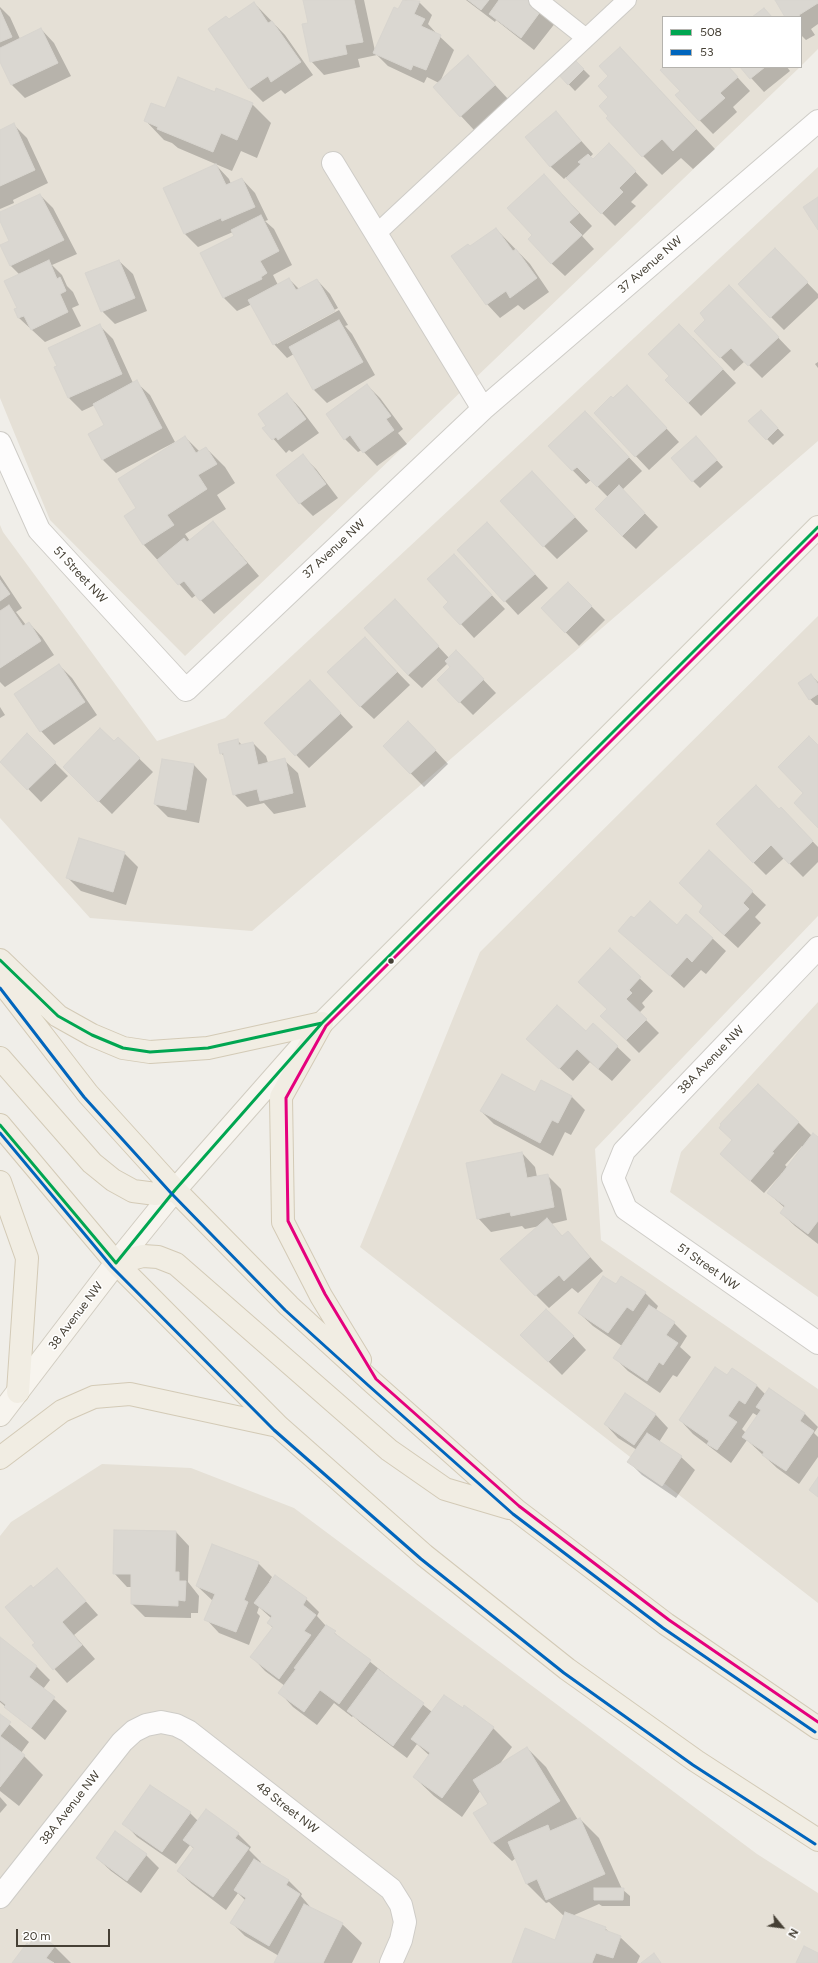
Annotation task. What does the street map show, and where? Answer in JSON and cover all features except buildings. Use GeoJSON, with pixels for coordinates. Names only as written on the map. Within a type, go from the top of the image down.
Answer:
{"type":"FeatureCollection","features":[{"type":"Feature","properties":{"kind":"main road"},"geometry":{"type":"LineString","coordinates":[[0,960],[58,1016],[92,1035],[123,1048],[150,1052],[208,1048],[322,1023]]}},
{"type":"Feature","properties":{"kind":"main road"},"geometry":{"type":"LineString","coordinates":[[0,980],[88,1094],[176,1190],[289,1306],[372,1382],[516,1510],[666,1624],[818,1728]]}},
{"type":"Feature","properties":{"kind":"main road"},"geometry":{"type":"LineString","coordinates":[[322,1023],[281,1097],[283,1222],[321,1296],[372,1382]]}},
{"type":"Feature","properties":{"kind":"main road"},"geometry":{"type":"LineString","coordinates":[[0,1058],[92,1163],[113,1180],[133,1191],[156,1194],[176,1190]]}},
{"type":"Feature","properties":{"kind":"main road"},"geometry":{"type":"LineString","coordinates":[[0,1125],[116,1263],[278,1426],[424,1555],[567,1669],[696,1761],[818,1840]]}},
{"type":"Feature","properties":{"kind":"main road"},"geometry":{"type":"LineString","coordinates":[[0,1182],[27,1258],[18,1392]]}},
{"type":"Feature","properties":{"kind":"main road"},"geometry":{"type":"LineString","coordinates":[[116,1263],[143,1256],[158,1257],[176,1264],[389,1450],[445,1489],[516,1510]]}},
{"type":"Feature","properties":{"kind":"main road"},"geometry":{"type":"LineString","coordinates":[[0,1458],[62,1411],[94,1397],[130,1394],[278,1426]]}},
{"type":"Feature","properties":{"kind":"street","name":"37 Avenue NW"},"geometry":{"type":"LineString","coordinates":[[186,690],[483,409],[818,121]]}},
{"type":"Feature","properties":{"kind":"street"},"geometry":{"type":"LineString","coordinates":[[333,163],[483,409]]}},
{"type":"Feature","properties":{"kind":"street","name":"51 Street NW"},"geometry":{"type":"LineString","coordinates":[[0,442],[39,530],[186,690]]}},
{"type":"Feature","properties":{"kind":"street","name":"38 Avenue NW"},"geometry":{"type":"LineString","coordinates":[[0,1415],[116,1263],[176,1190],[322,1023],[818,527]]}},
{"type":"Feature","properties":{"kind":"street","name":"38A Avenue NW"},"geometry":{"type":"LineString","coordinates":[[613,1178],[624,1151],[818,948]]}},
{"type":"Feature","properties":{"kind":"street","name":"51 Street NW"},"geometry":{"type":"LineString","coordinates":[[613,1178],[626,1209],[818,1343]]}},
{"type":"Feature","properties":{"kind":"street","name":"48 Street NW"},"geometry":{"type":"LineString","coordinates":[[146,1725],[161,1722],[176,1725],[188,1731],[391,1890],[401,1905],[405,1922],[401,1940],[391,1963]]}},
{"type":"Feature","properties":{"kind":"street","name":"38A Avenue NW"},"geometry":{"type":"LineString","coordinates":[[0,1897],[122,1742],[134,1731],[146,1725]]}},
{"type":"Feature","properties":{"kind":"lane"},"geometry":{"type":"LineString","coordinates":[[538,0],[586,38]]}},
{"type":"Feature","properties":{"kind":"lane"},"geometry":{"type":"LineString","coordinates":[[376,234],[627,0]]}},
{"type":"Feature","properties":{"kind":"shaded area"},"geometry":{"type":"Polygon","coordinates":[[[0,0],[815,0],[818,5],[818,49],[802,65],[802,16],[662,16],[662,68],[799,68],[185,656],[50,520],[0,398],[0,0]]]}},
{"type":"Feature","properties":{"kind":"shaded area"},"geometry":{"type":"Polygon","coordinates":[[[818,167],[818,441],[252,931],[90,918],[0,818],[0,525],[3,532],[157,741],[225,718],[818,167]]]}},
{"type":"Feature","properties":{"kind":"shaded area"},"geometry":{"type":"Polygon","coordinates":[[[818,616],[818,916],[595,1149],[601,1240],[818,1389],[818,1603],[360,1247],[480,952],[818,616]]]}},
{"type":"Feature","properties":{"kind":"shaded area"},"geometry":{"type":"Polygon","coordinates":[[[818,1002],[818,1297],[670,1192],[681,1152],[818,1002]]]}},
{"type":"Feature","properties":{"kind":"shaded area"},"geometry":{"type":"Polygon","coordinates":[[[102,1464],[191,1468],[294,1508],[757,1854],[818,1893],[818,1963],[0,1963],[0,1536],[11,1522],[102,1464]]]}},
{"type":"Feature","properties":{"kind":"transit line","name":"508"},"geometry":{"type":"LineString","coordinates":[[0,1125],[116,1263],[175,1190],[322,1023],[818,527]]}},
{"type":"Feature","properties":{"kind":"transit line"},"geometry":{"type":"LineString","coordinates":[[818,534],[326,1026],[286,1098],[288,1221],[325,1294],[376,1379],[519,1506],[669,1620],[818,1722]]}},
{"type":"Feature","properties":{"kind":"transit line","name":"508"},"geometry":{"type":"LineString","coordinates":[[0,960],[58,1016],[92,1035],[123,1048],[150,1052],[208,1048],[322,1023]]}},
{"type":"Feature","properties":{"kind":"transit line","name":"53"},"geometry":{"type":"LineString","coordinates":[[0,988],[84,1097],[171,1193],[285,1310],[513,1514],[663,1628],[815,1732]]}},
{"type":"Feature","properties":{"kind":"transit line","name":"53"},"geometry":{"type":"LineString","coordinates":[[0,1133],[112,1267],[274,1430],[421,1559],[564,1673],[693,1765],[815,1844]]}}]}
